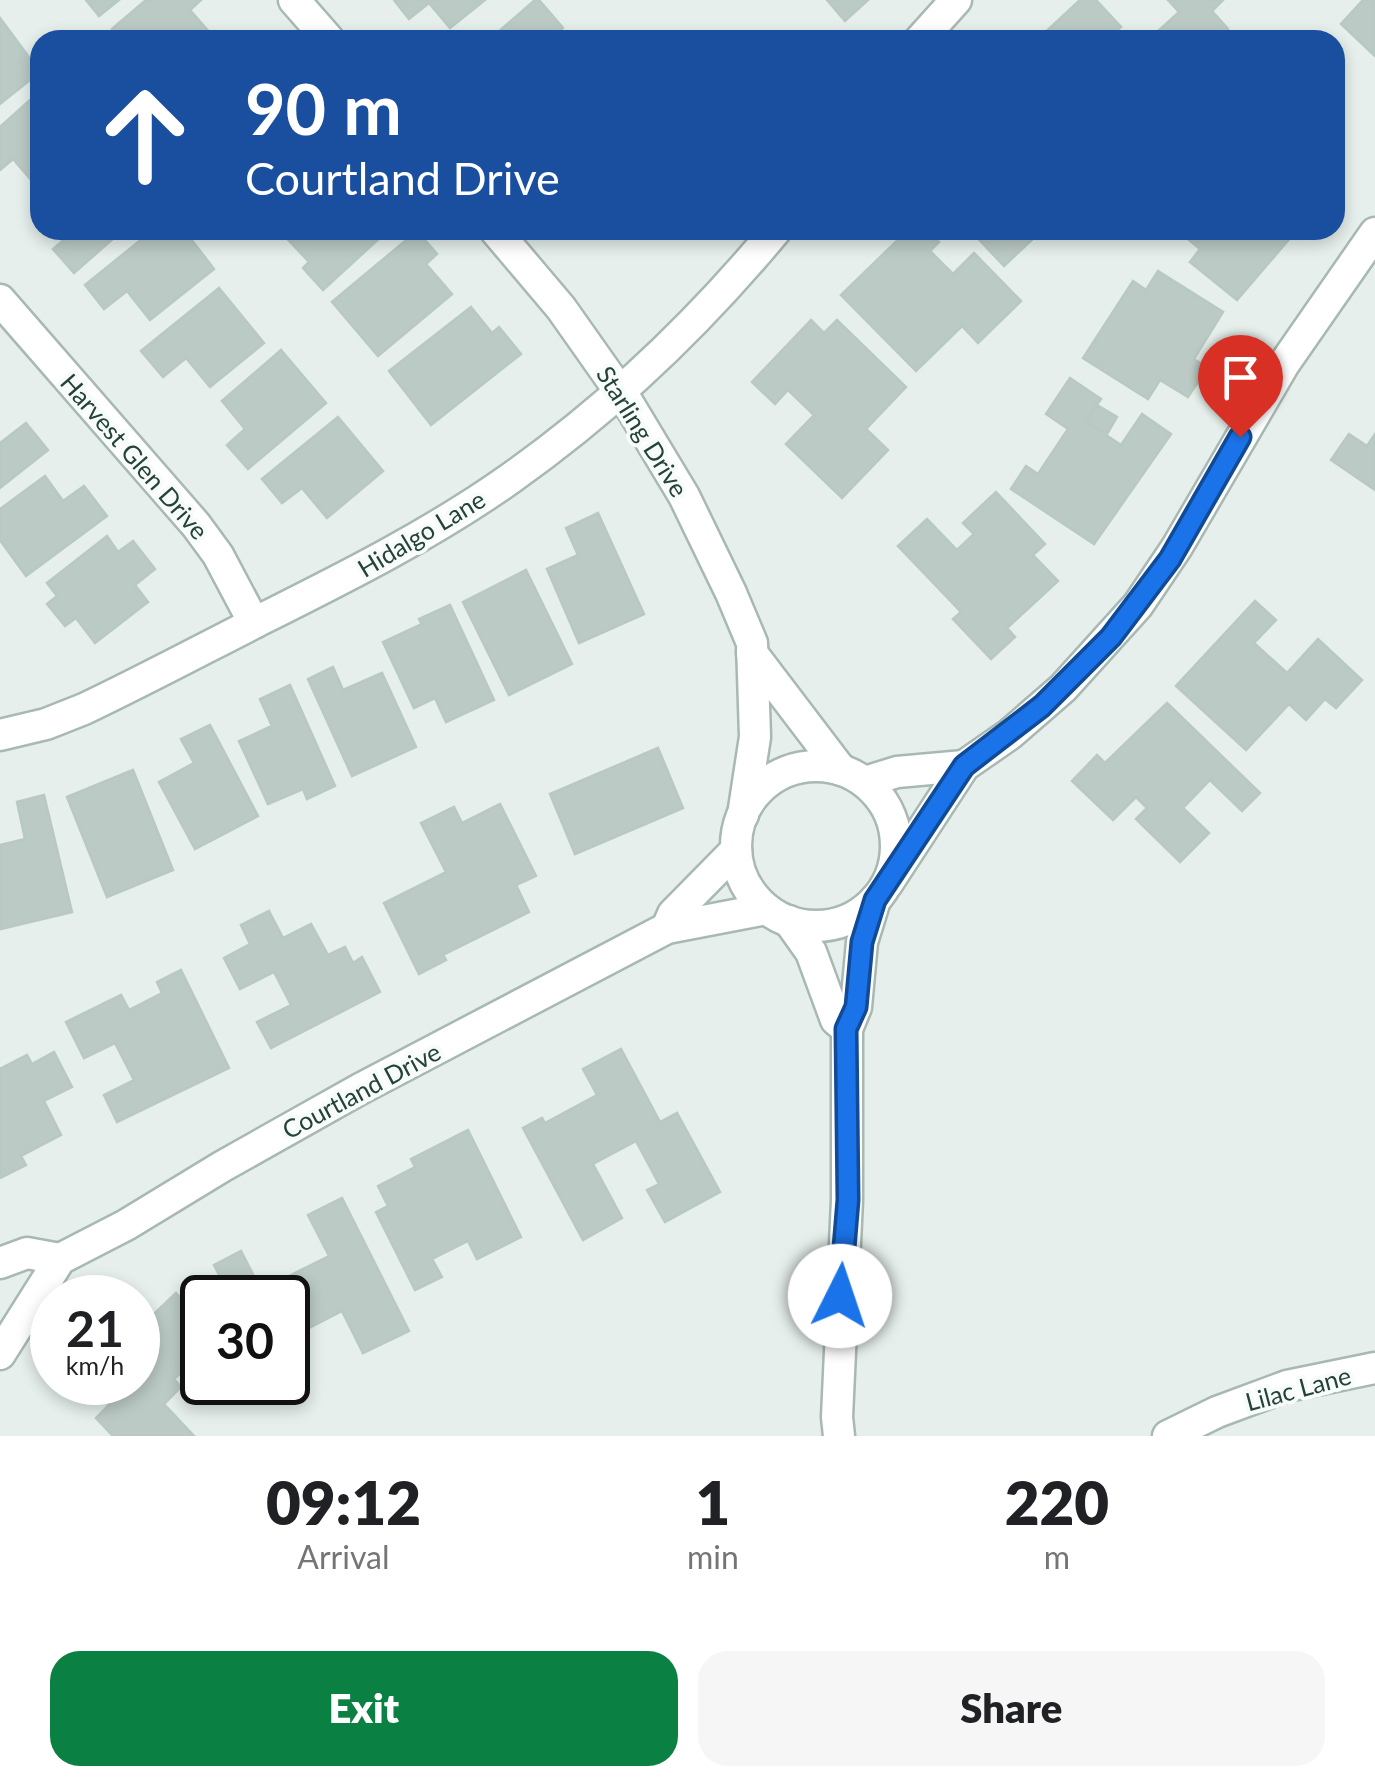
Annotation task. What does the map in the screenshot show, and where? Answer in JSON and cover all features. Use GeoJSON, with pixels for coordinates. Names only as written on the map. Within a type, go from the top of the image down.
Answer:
{"type":"FeatureCollection","features":[{"type":"Feature","properties":{"kind":"street"},"geometry":{"type":"LineString","coordinates":[[294,0],[320,30]]}},
{"type":"Feature","properties":{"kind":"street"},"geometry":{"type":"LineString","coordinates":[[929,30],[956,0]]}},
{"type":"Feature","properties":{"kind":"street"},"geometry":{"type":"LineString","coordinates":[[778,915],[812,926],[836,924],[857,915],[881,892],[964,766],[1010,734],[1062,688],[1138,605],[1177,547],[1284,364],[1375,233]]}},
{"type":"Feature","properties":{"kind":"street","name":"Starling Drive"},"geometry":{"type":"LineString","coordinates":[[504,240],[553,298],[621,391],[702,532],[752,642],[755,737],[743,815]]}},
{"type":"Feature","properties":{"kind":"street","name":"Hidalgo Lane"},"geometry":{"type":"LineString","coordinates":[[0,735],[46,724],[84,709],[377,561],[456,515],[550,449],[621,391],[699,317],[767,240]]}},
{"type":"Feature","properties":{"kind":"street","name":"Harvest Glen Drive"},"geometry":{"type":"LineString","coordinates":[[0,300],[196,525],[218,554],[254,623]]}},
{"type":"Feature","properties":{"kind":"street","name":"Starling Drive"},"geometry":{"type":"LineString","coordinates":[[752,653],[853,776]]}},
{"type":"Feature","properties":{"kind":"street"},"geometry":{"type":"LineString","coordinates":[[846,1029],[836,1020],[811,952],[751,892],[740,872],[736,850],[743,815],[755,795],[772,779],[794,769],[818,766],[853,776],[964,766]]}},
{"type":"Feature","properties":{"kind":"street"},"geometry":{"type":"LineString","coordinates":[[839,1436],[840,1296],[848,1200],[846,1029],[856,1007],[862,942],[895,863],[896,840],[892,818],[880,798],[853,776]]}},
{"type":"Feature","properties":{"kind":"street","name":"Courtland Drive"},"geometry":{"type":"LineString","coordinates":[[667,928],[673,914],[736,850]]}},
{"type":"Feature","properties":{"kind":"street","name":"Courtland Drive"},"geometry":{"type":"LineString","coordinates":[[0,1263],[27,1253],[60,1259],[360,1089],[667,928],[778,915]]}},
{"type":"Feature","properties":{"kind":"street"},"geometry":{"type":"LineString","coordinates":[[0,1354],[60,1259]]}},
{"type":"Feature","properties":{"kind":"street","name":"Lilac Lane"},"geometry":{"type":"LineString","coordinates":[[1168,1436],[1216,1412],[1286,1386],[1375,1368]]}},
{"type":"Feature","properties":{"kind":"building"},"geometry":{"type":"Polygon","coordinates":[[[86,0],[119,0],[99,16],[86,0]]]}},
{"type":"Feature","properties":{"kind":"building"},"geometry":{"type":"Polygon","coordinates":[[[146,0],[201,0],[190,10],[208,30],[113,30],[146,0]]]}},
{"type":"Feature","properties":{"kind":"building"},"geometry":{"type":"Polygon","coordinates":[[[394,0],[485,0],[450,28],[429,3],[409,19],[394,0]]]}},
{"type":"Feature","properties":{"kind":"building"},"geometry":{"type":"Polygon","coordinates":[[[535,0],[563,28],[561,30],[500,30],[535,0]]]}},
{"type":"Feature","properties":{"kind":"building"},"geometry":{"type":"Polygon","coordinates":[[[827,0],[868,0],[845,21],[827,0]]]}},
{"type":"Feature","properties":{"kind":"building"},"geometry":{"type":"Polygon","coordinates":[[[1080,0],[1096,0],[1121,27],[1117,30],[1048,30],[1080,0]]]}},
{"type":"Feature","properties":{"kind":"building"},"geometry":{"type":"Polygon","coordinates":[[[1168,0],[1223,0],[1212,11],[1228,29],[1159,30],[1179,12],[1168,0]]]}},
{"type":"Feature","properties":{"kind":"building"},"geometry":{"type":"Polygon","coordinates":[[[1363,0],[1375,0],[1375,56],[1341,24],[1363,0]]]}},
{"type":"Feature","properties":{"kind":"building"},"geometry":{"type":"Polygon","coordinates":[[[0,18],[30,58],[30,80],[0,104],[0,18]]]}},
{"type":"Feature","properties":{"kind":"building"},"geometry":{"type":"Polygon","coordinates":[[[30,100],[30,179],[13,159],[0,170],[0,127],[30,100]]]}},
{"type":"Feature","properties":{"kind":"building"},"geometry":{"type":"Polygon","coordinates":[[[63,240],[112,240],[74,273],[53,249],[63,240]]]}},
{"type":"Feature","properties":{"kind":"building"},"geometry":{"type":"Polygon","coordinates":[[[141,240],[192,240],[214,269],[150,320],[127,291],[104,309],[85,285],[141,240]]]}},
{"type":"Feature","properties":{"kind":"building"},"geometry":{"type":"Polygon","coordinates":[[[289,240],[377,240],[323,290],[303,268],[309,262],[289,240]]]}},
{"type":"Feature","properties":{"kind":"building"},"geometry":{"type":"Polygon","coordinates":[[[406,240],[425,240],[437,254],[426,264],[452,294],[378,356],[332,302],[406,240]]]}},
{"type":"Feature","properties":{"kind":"building"},"geometry":{"type":"Polygon","coordinates":[[[898,240],[937,240],[930,251],[953,274],[974,253],[1021,301],[978,343],[962,326],[916,371],[841,295],[898,240]]]}},
{"type":"Feature","properties":{"kind":"building"},"geometry":{"type":"Polygon","coordinates":[[[979,240],[1032,240],[1004,266],[979,240]]]}},
{"type":"Feature","properties":{"kind":"building"},"geometry":{"type":"Polygon","coordinates":[[[1189,240],[1288,240],[1237,300],[1190,262],[1200,249],[1189,240]]]}},
{"type":"Feature","properties":{"kind":"building"},"geometry":{"type":"Polygon","coordinates":[[[1158,271],[1223,312],[1194,359],[1207,368],[1188,397],[1160,380],[1148,399],[1083,358],[1133,281],[1146,290],[1158,271]]]}},
{"type":"Feature","properties":{"kind":"building"},"geometry":{"type":"Polygon","coordinates":[[[219,288],[264,343],[210,387],[186,358],[163,377],[141,351],[219,288]]]}},
{"type":"Feature","properties":{"kind":"building"},"geometry":{"type":"Polygon","coordinates":[[[471,307],[492,333],[499,327],[521,354],[431,425],[389,371],[471,307]]]}},
{"type":"Feature","properties":{"kind":"building"},"geometry":{"type":"Polygon","coordinates":[[[811,320],[824,333],[837,320],[906,387],[866,429],[888,450],[842,498],[786,444],[814,415],[788,390],[775,404],[752,382],[811,320]]]}},
{"type":"Feature","properties":{"kind":"building"},"geometry":{"type":"Polygon","coordinates":[[[281,350],[326,403],[248,469],[227,445],[245,429],[222,401],[281,350]]]}},
{"type":"Feature","properties":{"kind":"building"},"geometry":{"type":"Polygon","coordinates":[[[1070,378],[1101,399],[1085,421],[1121,445],[1142,414],[1171,434],[1094,544],[1011,489],[1026,466],[1038,474],[1068,429],[1046,414],[1070,378]]]}},
{"type":"Feature","properties":{"kind":"building"},"geometry":{"type":"Polygon","coordinates":[[[1097,405],[1117,417],[1107,434],[1087,422],[1097,405]]]}},
{"type":"Feature","properties":{"kind":"building"},"geometry":{"type":"Polygon","coordinates":[[[338,417],[383,471],[327,518],[302,488],[282,503],[262,479],[338,417]]]}},
{"type":"Feature","properties":{"kind":"building"},"geometry":{"type":"Polygon","coordinates":[[[26,423],[48,450],[0,488],[0,443],[26,423]]]}},
{"type":"Feature","properties":{"kind":"building"},"geometry":{"type":"Polygon","coordinates":[[[1349,434],[1367,446],[1375,434],[1375,490],[1331,460],[1349,434]]]}},
{"type":"Feature","properties":{"kind":"building"},"geometry":{"type":"Polygon","coordinates":[[[45,476],[63,501],[84,486],[107,516],[26,576],[0,540],[0,509],[45,476]]]}},
{"type":"Feature","properties":{"kind":"building"},"geometry":{"type":"Polygon","coordinates":[[[996,492],[1045,544],[1033,555],[1058,581],[1007,628],[1015,637],[991,659],[953,619],[961,612],[898,546],[927,519],[957,550],[974,534],[963,523],[996,492]]]}},
{"type":"Feature","properties":{"kind":"building"},"geometry":{"type":"Polygon","coordinates":[[[598,513],[644,614],[579,643],[547,569],[578,555],[566,528],[598,513]]]}},
{"type":"Feature","properties":{"kind":"building"},"geometry":{"type":"Polygon","coordinates":[[[107,536],[118,552],[133,541],[155,569],[135,585],[148,602],[95,643],[76,618],[65,626],[47,604],[57,596],[47,583],[107,536]]]}},
{"type":"Feature","properties":{"kind":"building"},"geometry":{"type":"Polygon","coordinates":[[[526,570],[572,664],[509,695],[463,602],[526,570]]]}},
{"type":"Feature","properties":{"kind":"building"},"geometry":{"type":"Polygon","coordinates":[[[1255,601],[1276,620],[1254,643],[1287,673],[1318,639],[1362,680],[1336,708],[1325,699],[1306,720],[1289,704],[1246,750],[1176,686],[1255,601]]]}},
{"type":"Feature","properties":{"kind":"building"},"geometry":{"type":"Polygon","coordinates":[[[450,605],[494,700],[446,722],[435,698],[414,708],[383,642],[422,624],[419,619],[450,605]]]}},
{"type":"Feature","properties":{"kind":"building"},"geometry":{"type":"Polygon","coordinates":[[[333,667],[343,690],[382,673],[416,747],[352,776],[308,679],[333,667]]]}},
{"type":"Feature","properties":{"kind":"building"},"geometry":{"type":"Polygon","coordinates":[[[290,685],[335,786],[307,799],[303,789],[268,804],[239,741],[272,726],[260,699],[290,685]]]}},
{"type":"Feature","properties":{"kind":"building"},"geometry":{"type":"Polygon","coordinates":[[[1167,703],[1260,793],[1242,811],[1210,780],[1183,808],[1209,833],[1180,862],[1136,819],[1147,808],[1136,797],[1113,820],[1072,781],[1097,755],[1105,763],[1167,703]]]}},
{"type":"Feature","properties":{"kind":"building"},"geometry":{"type":"Polygon","coordinates":[[[210,725],[258,816],[195,849],[159,782],[194,763],[181,739],[210,725]]]}},
{"type":"Feature","properties":{"kind":"building"},"geometry":{"type":"Polygon","coordinates":[[[658,748],[683,808],[575,854],[550,794],[658,748]]]}},
{"type":"Feature","properties":{"kind":"building"},"geometry":{"type":"Polygon","coordinates":[[[133,770],[173,870],[107,897],[67,797],[133,770]]]}},
{"type":"Feature","properties":{"kind":"building"},"geometry":{"type":"Polygon","coordinates":[[[44,795],[72,912],[1,929],[0,845],[25,839],[17,802],[44,795]]]}},
{"type":"Feature","properties":{"kind":"building"},"geometry":{"type":"Polygon","coordinates":[[[500,804],[536,876],[516,885],[529,912],[443,955],[446,960],[419,974],[384,903],[446,872],[421,823],[454,807],[462,823],[500,804]]]}},
{"type":"Feature","properties":{"kind":"building"},"geometry":{"type":"Polygon","coordinates":[[[269,911],[283,938],[311,924],[328,955],[345,947],[353,963],[362,957],[380,992],[271,1048],[257,1022],[291,1005],[274,972],[240,989],[224,958],[250,944],[241,925],[269,911]]]}},
{"type":"Feature","properties":{"kind":"building"},"geometry":{"type":"Polygon","coordinates":[[[181,970],[229,1068],[117,1122],[104,1095],[134,1080],[115,1043],[84,1058],[66,1022],[121,995],[129,1010],[162,993],[157,982],[181,970]]]}},
{"type":"Feature","properties":{"kind":"building"},"geometry":{"type":"Polygon","coordinates":[[[621,1049],[660,1122],[677,1113],[720,1192],[665,1222],[647,1190],[659,1184],[636,1141],[593,1164],[622,1218],[583,1240],[523,1128],[542,1118],[545,1123],[597,1095],[583,1069],[621,1049]]]}},
{"type":"Feature","properties":{"kind":"building"},"geometry":{"type":"Polygon","coordinates":[[[54,1052],[72,1087],[44,1101],[61,1135],[21,1156],[26,1165],[0,1178],[0,1069],[27,1055],[32,1064],[54,1052]]]}},
{"type":"Feature","properties":{"kind":"building"},"geometry":{"type":"Polygon","coordinates":[[[468,1130],[521,1237],[477,1259],[468,1241],[432,1259],[442,1277],[415,1290],[376,1212],[388,1206],[378,1186],[415,1167],[411,1159],[468,1130]]]}},
{"type":"Feature","properties":{"kind":"building"},"geometry":{"type":"Polygon","coordinates":[[[342,1198],[409,1331],[363,1353],[342,1311],[310,1328],[310,1275],[291,1275],[329,1256],[308,1215],[342,1198]]]}},
{"type":"Feature","properties":{"kind":"building"},"geometry":{"type":"Polygon","coordinates":[[[241,1251],[253,1275],[219,1275],[214,1265],[241,1251]]]}},
{"type":"Feature","properties":{"kind":"building"},"geometry":{"type":"Polygon","coordinates":[[[176,1293],[180,1297],[180,1373],[174,1379],[180,1388],[164,1404],[194,1436],[113,1436],[96,1418],[109,1405],[160,1405],[160,1308],[176,1293]]]}},
{"type":"Feature","properties":{"kind":"route"},"geometry":{"type":"LineString","coordinates":[[840,1296],[848,1200],[846,1029],[856,1007],[862,942],[875,900],[964,766],[1010,734],[1062,688],[1138,605],[1177,547],[1240,437]]}}]}
